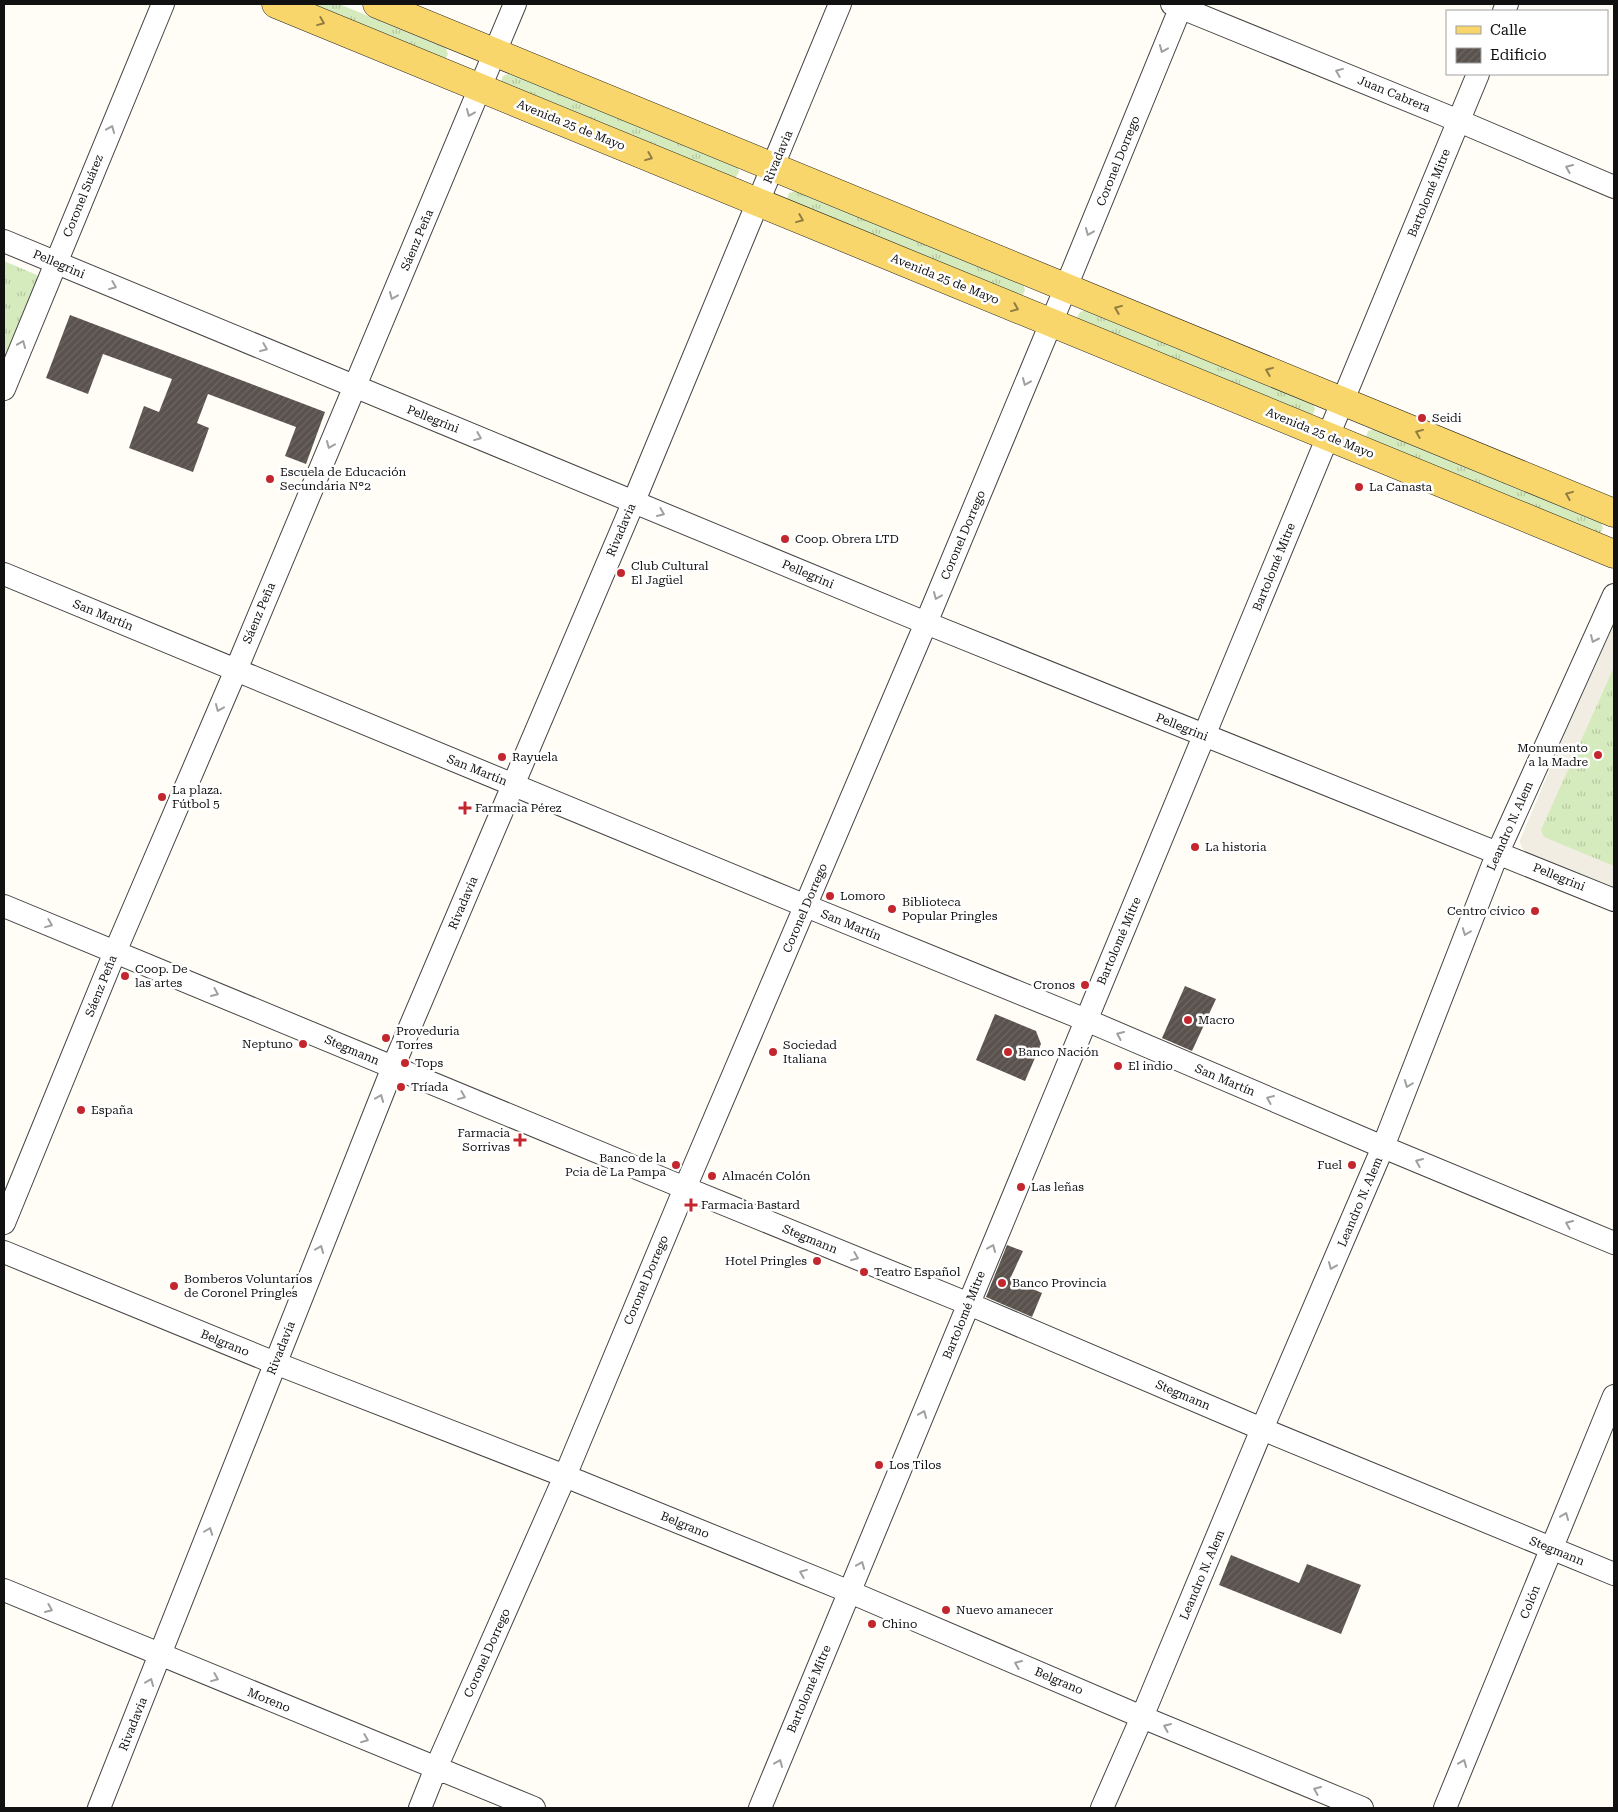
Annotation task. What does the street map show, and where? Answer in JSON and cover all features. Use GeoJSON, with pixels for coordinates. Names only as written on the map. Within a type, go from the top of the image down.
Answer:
{"type":"FeatureCollection","features":[{"type":"Feature","properties":{"kind":"main road","name":"Avenida 25 de Mayo"},"geometry":{"type":"LineString","coordinates":[[276,4],[1614,554]]}},
{"type":"Feature","properties":{"kind":"main road"},"geometry":{"type":"LineString","coordinates":[[377,4],[1614,513]]}},
{"type":"Feature","properties":{"kind":"street","name":"Coronel Suárez"},"geometry":{"type":"LineString","coordinates":[[4,389],[163,4]]}},
{"type":"Feature","properties":{"kind":"street","name":"Sáenz Peña"},"geometry":{"type":"LineString","coordinates":[[4,1223],[115,952],[236,670],[515,4]]}},
{"type":"Feature","properties":{"kind":"street","name":"Rivadavia"},"geometry":{"type":"LineString","coordinates":[[99,1808],[393,1067],[634,501],[840,4]]}},
{"type":"Feature","properties":{"kind":"street","name":"Juan Cabrera"},"geometry":{"type":"LineString","coordinates":[[1178,5],[1614,187]]}},
{"type":"Feature","properties":{"kind":"street","name":"Coronel Dorrego"},"geometry":{"type":"LineString","coordinates":[[420,1808],[565,1476],[685,1188],[926,623],[1066,287],[1178,5]]}},
{"type":"Feature","properties":{"kind":"street","name":"Bartolomé Mitre"},"geometry":{"type":"LineString","coordinates":[[760,1808],[1478,75]]}},
{"type":"Feature","properties":{"kind":"street","name":"Pellegrini"},"geometry":{"type":"LineString","coordinates":[[4,241],[926,623],[1614,900]]}},
{"type":"Feature","properties":{"kind":"street","name":"San Martín"},"geometry":{"type":"LineString","coordinates":[[4,574],[1086,1020],[1614,1243]]}},
{"type":"Feature","properties":{"kind":"street","name":"Leandro N. Alem"},"geometry":{"type":"LineString","coordinates":[[1102,1808],[1383,1147],[1498,852],[1614,594]]}},
{"type":"Feature","properties":{"kind":"street","name":"Stegmann"},"geometry":{"type":"LineString","coordinates":[[4,906],[969,1304],[1262,1429],[1614,1574]]}},
{"type":"Feature","properties":{"kind":"street","name":"Belgrano"},"geometry":{"type":"LineString","coordinates":[[4,1252],[275,1363],[565,1476],[850,1592],[1142,1717],[1362,1808]]}},
{"type":"Feature","properties":{"kind":"street","name":"Colón"},"geometry":{"type":"LineString","coordinates":[[1445,1808],[1614,1396]]}},
{"type":"Feature","properties":{"kind":"street","name":"Moreno"},"geometry":{"type":"LineString","coordinates":[[4,1590],[534,1808]]}},
{"type":"Feature","properties":{"kind":"green space"},"geometry":{"type":"Polygon","coordinates":[[[298,4],[339,4],[446,48],[448,54],[445,60],[298,4]]]}},
{"type":"Feature","properties":{"kind":"green space"},"geometry":{"type":"Polygon","coordinates":[[[510,73],[737,167],[739,172],[735,179],[504,88],[501,81],[503,76],[510,73]]]}},
{"type":"Feature","properties":{"kind":"green space"},"geometry":{"type":"Polygon","coordinates":[[[796,191],[1023,284],[1025,290],[1022,297],[790,205],[787,199],[789,193],[796,191]]]}},
{"type":"Feature","properties":{"kind":"green space"},"geometry":{"type":"Polygon","coordinates":[[[4,261],[37,275],[39,296],[4,382],[4,261]]]}},
{"type":"Feature","properties":{"kind":"green space"},"geometry":{"type":"Polygon","coordinates":[[[1086,310],[1313,403],[1315,409],[1312,416],[1080,325],[1077,318],[1080,312],[1086,310]]]}},
{"type":"Feature","properties":{"kind":"green space"},"geometry":{"type":"Polygon","coordinates":[[[1375,429],[1601,522],[1603,528],[1600,534],[1369,443],[1366,437],[1368,431],[1375,429]]]}},
{"type":"Feature","properties":{"kind":"green space"},"geometry":{"type":"Polygon","coordinates":[[[1614,618],[1614,886],[1527,853],[1524,851],[1520,841],[1614,618]]]}},
{"type":"Feature","properties":{"kind":"shaded area"},"geometry":{"type":"Polygon","coordinates":[[[1614,618],[1614,667],[1541,830],[1544,837],[1614,866],[1614,886],[1527,853],[1524,851],[1520,841],[1614,618]]]}},
{"type":"Feature","properties":{"kind":"building"},"geometry":{"type":"Polygon","coordinates":[[[70,315],[325,412],[306,464],[285,456],[296,427],[208,394],[197,423],[209,428],[193,472],[129,448],[144,406],[159,412],[172,379],[103,354],[88,394],[46,378],[70,315]]]}},
{"type":"Feature","properties":{"kind":"building","name":"Macro"},"geometry":{"type":"Polygon","coordinates":[[[1185,986],[1216,999],[1192,1051],[1162,1038],[1185,986]]]}},
{"type":"Feature","properties":{"kind":"building","name":"Banco Nación"},"geometry":{"type":"Polygon","coordinates":[[[995,1014],[1036,1031],[1041,1044],[1025,1081],[976,1060],[995,1014]]]}},
{"type":"Feature","properties":{"kind":"building","name":"Banco Provincia"},"geometry":{"type":"Polygon","coordinates":[[[1007,1245],[1023,1251],[1010,1279],[1042,1293],[1032,1317],[986,1297],[1007,1245]]]}},
{"type":"Feature","properties":{"kind":"building"},"geometry":{"type":"Polygon","coordinates":[[[1231,1555],[1299,1583],[1307,1564],[1361,1585],[1341,1634],[1219,1585],[1231,1555]]]}},
{"type":"Feature","properties":{"kind":"place","name":"Seidi"},"geometry":{"type":"Point","coordinates":[1422,418]}},
{"type":"Feature","properties":{"kind":"place","name":"Escuela de Educación Secundaria N°2"},"geometry":{"type":"Point","coordinates":[270,479]}},
{"type":"Feature","properties":{"kind":"place","name":"La Canasta"},"geometry":{"type":"Point","coordinates":[1359,487]}},
{"type":"Feature","properties":{"kind":"place","name":"Coop. Obrera LTD"},"geometry":{"type":"Point","coordinates":[785,539]}},
{"type":"Feature","properties":{"kind":"place","name":"Club Cultural El Jagüel"},"geometry":{"type":"Point","coordinates":[621,573]}},
{"type":"Feature","properties":{"kind":"place","name":"Monumento a la Madre"},"geometry":{"type":"Point","coordinates":[1598,755]}},
{"type":"Feature","properties":{"kind":"place","name":"Rayuela"},"geometry":{"type":"Point","coordinates":[502,757]}},
{"type":"Feature","properties":{"kind":"place","name":"La plaza. Fútbol 5"},"geometry":{"type":"Point","coordinates":[162,797]}},
{"type":"Feature","properties":{"kind":"place","name":"Farmacia Pérez"},"geometry":{"type":"Point","coordinates":[465,808]}},
{"type":"Feature","properties":{"kind":"place","name":"La historia"},"geometry":{"type":"Point","coordinates":[1195,847]}},
{"type":"Feature","properties":{"kind":"place","name":"Lomoro"},"geometry":{"type":"Point","coordinates":[830,896]}},
{"type":"Feature","properties":{"kind":"place","name":"Biblioteca Popular Pringles"},"geometry":{"type":"Point","coordinates":[892,909]}},
{"type":"Feature","properties":{"kind":"place","name":"Centro cívico"},"geometry":{"type":"Point","coordinates":[1535,911]}},
{"type":"Feature","properties":{"kind":"place","name":"Coop. De las artes"},"geometry":{"type":"Point","coordinates":[125,976]}},
{"type":"Feature","properties":{"kind":"place","name":"Cronos"},"geometry":{"type":"Point","coordinates":[1085,985]}},
{"type":"Feature","properties":{"kind":"place","name":"Macro"},"geometry":{"type":"Point","coordinates":[1188,1020]}},
{"type":"Feature","properties":{"kind":"place","name":"Proveduria Torres"},"geometry":{"type":"Point","coordinates":[386,1038]}},
{"type":"Feature","properties":{"kind":"place","name":"Neptuno"},"geometry":{"type":"Point","coordinates":[303,1044]}},
{"type":"Feature","properties":{"kind":"place","name":"Sociedad Italiana"},"geometry":{"type":"Point","coordinates":[773,1052]}},
{"type":"Feature","properties":{"kind":"place","name":"Banco Nación"},"geometry":{"type":"Point","coordinates":[1008,1052]}},
{"type":"Feature","properties":{"kind":"place","name":"Tops"},"geometry":{"type":"Point","coordinates":[405,1063]}},
{"type":"Feature","properties":{"kind":"place","name":"El indio"},"geometry":{"type":"Point","coordinates":[1118,1066]}},
{"type":"Feature","properties":{"kind":"place","name":"Tríada"},"geometry":{"type":"Point","coordinates":[401,1087]}},
{"type":"Feature","properties":{"kind":"place","name":"España"},"geometry":{"type":"Point","coordinates":[81,1110]}},
{"type":"Feature","properties":{"kind":"place","name":"Farmacia Sorrivas"},"geometry":{"type":"Point","coordinates":[520,1140]}},
{"type":"Feature","properties":{"kind":"place","name":"Banco de la Pcia de La Pampa"},"geometry":{"type":"Point","coordinates":[676,1165]}},
{"type":"Feature","properties":{"kind":"place","name":"Fuel"},"geometry":{"type":"Point","coordinates":[1352,1165]}},
{"type":"Feature","properties":{"kind":"place","name":"Almacén Colón"},"geometry":{"type":"Point","coordinates":[712,1176]}},
{"type":"Feature","properties":{"kind":"place","name":"Las leñas"},"geometry":{"type":"Point","coordinates":[1021,1187]}},
{"type":"Feature","properties":{"kind":"place","name":"Farmacia Bastard"},"geometry":{"type":"Point","coordinates":[691,1205]}},
{"type":"Feature","properties":{"kind":"place","name":"Hotel Pringles"},"geometry":{"type":"Point","coordinates":[817,1261]}},
{"type":"Feature","properties":{"kind":"place","name":"Teatro Español"},"geometry":{"type":"Point","coordinates":[864,1272]}},
{"type":"Feature","properties":{"kind":"place","name":"Banco Provincia"},"geometry":{"type":"Point","coordinates":[1002,1283]}},
{"type":"Feature","properties":{"kind":"place","name":"Bomberos Voluntarios de Coronel Pringles"},"geometry":{"type":"Point","coordinates":[174,1286]}},
{"type":"Feature","properties":{"kind":"place","name":"Los Tilos"},"geometry":{"type":"Point","coordinates":[879,1465]}},
{"type":"Feature","properties":{"kind":"place","name":"Nuevo amanecer"},"geometry":{"type":"Point","coordinates":[946,1610]}},
{"type":"Feature","properties":{"kind":"place","name":"Chino"},"geometry":{"type":"Point","coordinates":[872,1624]}}]}
